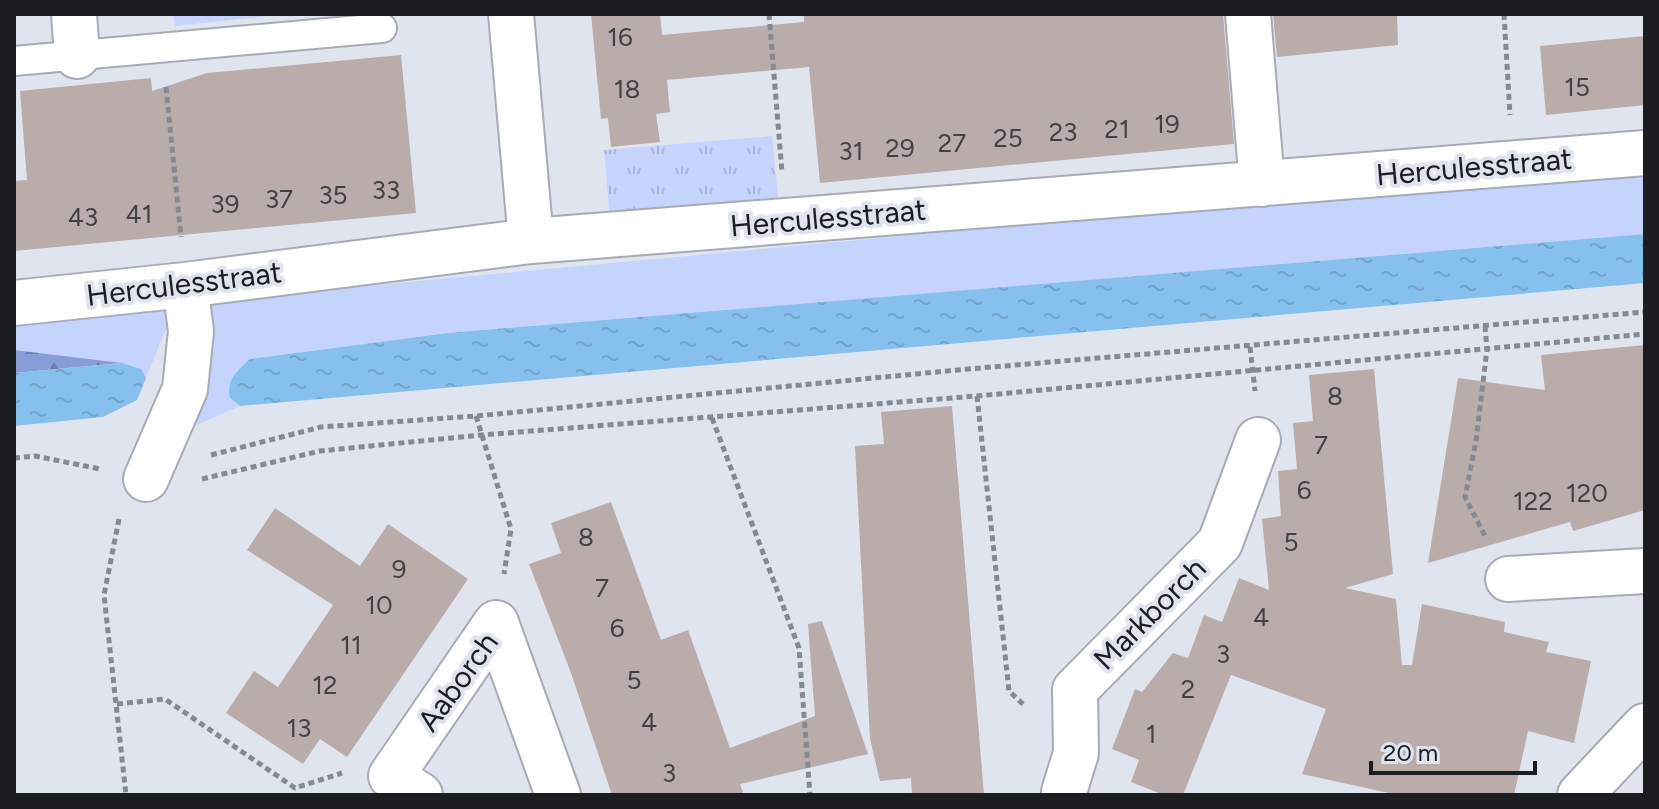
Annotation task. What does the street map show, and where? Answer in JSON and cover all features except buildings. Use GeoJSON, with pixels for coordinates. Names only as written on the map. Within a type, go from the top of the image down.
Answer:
{"type":"FeatureCollection","features":[{"type":"Feature","properties":{"kind":"street"},"geometry":{"type":"LineString","coordinates":[[511,14],[531,241]]}},
{"type":"Feature","properties":{"kind":"street"},"geometry":{"type":"LineString","coordinates":[[1248,14],[1262,184]]}},
{"type":"Feature","properties":{"kind":"street","name":"Herculesstraat"},"geometry":{"type":"LineString","coordinates":[[14,303],[185,285],[531,241],[1645,153]]}},
{"type":"Feature","properties":{"kind":"street"},"geometry":{"type":"LineString","coordinates":[[146,479],[185,389],[191,331],[185,285]]}},
{"type":"Feature","properties":{"kind":"street","name":"Markborch"},"geometry":{"type":"LineString","coordinates":[[1068,784],[1075,690],[1220,543],[1258,440]]}},
{"type":"Feature","properties":{"kind":"street"},"geometry":{"type":"LineString","coordinates":[[1508,579],[1645,571]]}},
{"type":"Feature","properties":{"kind":"street","name":"Aaborch"},"geometry":{"type":"LineString","coordinates":[[405,785],[496,623]]}},
{"type":"Feature","properties":{"kind":"street","name":"Aaborch"},"geometry":{"type":"LineString","coordinates":[[496,623],[558,795]]}},
{"type":"Feature","properties":{"kind":"street"},"geometry":{"type":"LineString","coordinates":[[1580,795],[1645,726]]}},
{"type":"Feature","properties":{"kind":"lane"},"geometry":{"type":"LineString","coordinates":[[14,61],[76,35],[163,46],[382,28]]}},
{"type":"Feature","properties":{"kind":"path"},"geometry":{"type":"LineString","coordinates":[[769,14],[786,221]]}},
{"type":"Feature","properties":{"kind":"path"},"geometry":{"type":"LineString","coordinates":[[1504,14],[1513,164]]}},
{"type":"Feature","properties":{"kind":"path"},"geometry":{"type":"LineString","coordinates":[[163,46],[185,285]]}},
{"type":"Feature","properties":{"kind":"path"},"geometry":{"type":"LineString","coordinates":[[126,795],[104,595],[116,522],[146,479],[184,462],[321,427],[476,416],[952,371],[1645,312]]}},
{"type":"Feature","properties":{"kind":"path"},"geometry":{"type":"LineString","coordinates":[[1485,326],[1487,349],[1476,441],[1465,497],[1508,579]]}},
{"type":"Feature","properties":{"kind":"path"},"geometry":{"type":"LineString","coordinates":[[14,458],[35,456],[171,487],[320,451],[481,435],[977,396],[1645,334]]}},
{"type":"Feature","properties":{"kind":"path"},"geometry":{"type":"LineString","coordinates":[[977,396],[1009,691],[1068,784]]}},
{"type":"Feature","properties":{"kind":"path"},"geometry":{"type":"LineString","coordinates":[[476,416],[511,529],[496,623]]}},
{"type":"Feature","properties":{"kind":"path"},"geometry":{"type":"LineString","coordinates":[[712,418],[799,648],[810,795]]}},
{"type":"Feature","properties":{"kind":"path"},"geometry":{"type":"LineString","coordinates":[[117,704],[165,699],[295,788],[369,764],[405,785]]}},
{"type":"Feature","properties":{"kind":"green space"},"geometry":{"type":"Polygon","coordinates":[[[173,14],[285,14],[175,26],[173,14]]]}},
{"type":"Feature","properties":{"kind":"green space"},"geometry":{"type":"Polygon","coordinates":[[[772,136],[779,208],[610,221],[604,150],[772,136]]]}},
{"type":"Feature","properties":{"kind":"green space"},"geometry":{"type":"Polygon","coordinates":[[[1645,167],[1645,234],[448,333],[250,359],[236,371],[230,398],[240,406],[174,435],[203,301],[1645,167]]]}},
{"type":"Feature","properties":{"kind":"green space"},"geometry":{"type":"Polygon","coordinates":[[[167,305],[168,324],[146,378],[140,369],[122,363],[14,350],[14,317],[167,305]]]}},
{"type":"Feature","properties":{"kind":"green space"},"geometry":{"type":"Polygon","coordinates":[[[14,350],[122,363],[14,373],[14,350]]]}},
{"type":"Feature","properties":{"kind":"water"},"geometry":{"type":"Polygon","coordinates":[[[1645,234],[1645,283],[240,406],[230,398],[229,392],[234,376],[250,359],[448,333],[1645,234]]]}},
{"type":"Feature","properties":{"kind":"water"},"geometry":{"type":"Polygon","coordinates":[[[122,363],[141,369],[146,378],[137,400],[103,417],[14,426],[14,373],[122,363]]]}}]}
